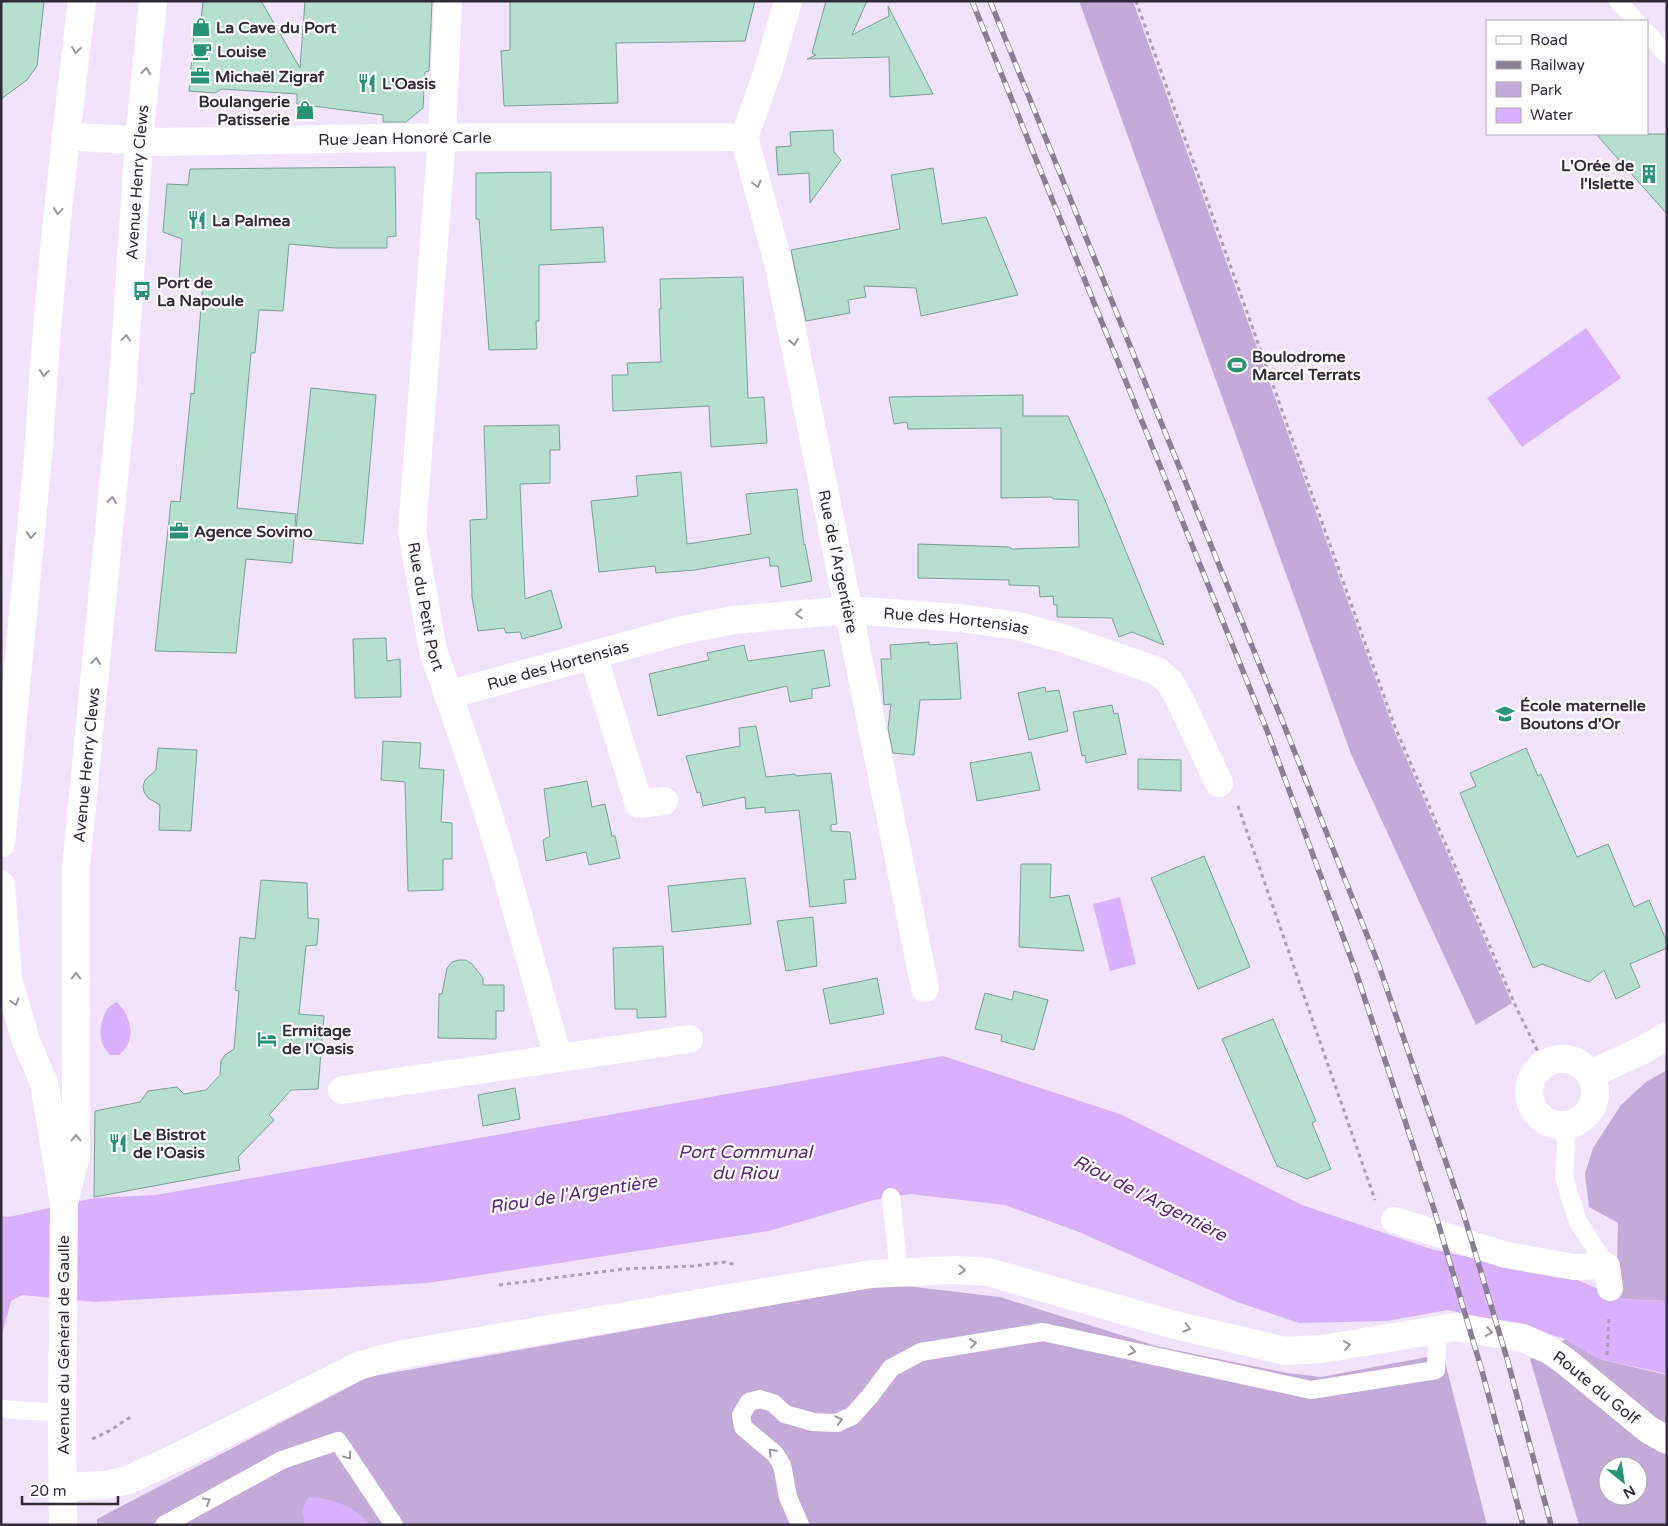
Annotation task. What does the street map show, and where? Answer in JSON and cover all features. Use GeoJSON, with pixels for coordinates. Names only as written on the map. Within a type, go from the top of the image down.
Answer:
{"type":"FeatureCollection","features":[{"type":"Feature","properties":{"kind":"street"},"geometry":{"type":"LineString","coordinates":[[1,844],[39,447],[42,390],[65,136],[82,1]]}},
{"type":"Feature","properties":{"kind":"street","name":"Avenue Henry Clews"},"geometry":{"type":"LineString","coordinates":[[64,1203],[76,1155],[76,867],[122,396],[139,141],[153,1]]}},
{"type":"Feature","properties":{"kind":"street","name":"Rue du Petit Port"},"geometry":{"type":"LineString","coordinates":[[448,1],[442,137],[412,532],[433,650],[502,858],[558,1058]]}},
{"type":"Feature","properties":{"kind":"street"},"geometry":{"type":"LineString","coordinates":[[744,137],[768,71],[788,1]]}},
{"type":"Feature","properties":{"kind":"street","name":"Rue Jean Honoré Carle"},"geometry":{"type":"LineString","coordinates":[[65,136],[161,142],[442,137],[744,137]]}},
{"type":"Feature","properties":{"kind":"street","name":"Rue de l'Argentière"},"geometry":{"type":"LineString","coordinates":[[744,137],[778,262],[925,988]]}},
{"type":"Feature","properties":{"kind":"street","name":"Rue des Hortensias"},"geometry":{"type":"LineString","coordinates":[[448,695],[683,630],[734,620],[848,610],[960,618],[1018,626],[1068,640],[1157,671],[1170,682],[1179,698],[1219,783]]}},
{"type":"Feature","properties":{"kind":"street"},"geometry":{"type":"LineString","coordinates":[[593,655],[639,804],[664,801]]}},
{"type":"Feature","properties":{"kind":"street"},"geometry":{"type":"LineString","coordinates":[[1,885],[8,979],[26,1041],[44,1083],[64,1203]]}},
{"type":"Feature","properties":{"kind":"street"},"geometry":{"type":"LineString","coordinates":[[1591,1074],[1667,1036]]}},
{"type":"Feature","properties":{"kind":"street"},"geometry":{"type":"LineString","coordinates":[[342,1090],[689,1039]]}},
{"type":"Feature","properties":{"kind":"street"},"geometry":{"type":"LineString","coordinates":[[1557,1059],[1572,1060],[1585,1067],[1591,1074],[1596,1090],[1594,1103],[1588,1114],[1576,1122],[1567,1126],[1554,1125],[1543,1120],[1534,1111],[1529,1100],[1529,1087],[1536,1071],[1544,1064],[1557,1059]]}},
{"type":"Feature","properties":{"kind":"street","name":"Avenue du Général de Gaulle"},"geometry":{"type":"LineString","coordinates":[[63,1525],[64,1203]]}},
{"type":"Feature","properties":{"kind":"street"},"geometry":{"type":"LineString","coordinates":[[1394,1220],[1506,1255],[1574,1267],[1609,1277]]}},
{"type":"Feature","properties":{"kind":"street","name":"Route du Golf"},"geometry":{"type":"LineString","coordinates":[[62,1487],[105,1485],[128,1480],[358,1366],[398,1354],[871,1274],[955,1270],[988,1272],[1171,1324],[1285,1351],[1322,1349],[1455,1327],[1523,1338],[1549,1350],[1565,1361],[1649,1430],[1667,1440]]}},
{"type":"Feature","properties":{"kind":"street","name":"Avenue du Général de Gaulle"},"geometry":{"type":"LineString","coordinates":[[49,1525],[62,1487]]}},
{"type":"Feature","properties":{"kind":"lane"},"geometry":{"type":"LineString","coordinates":[[1618,1],[1635,20]]}},
{"type":"Feature","properties":{"kind":"lane"},"geometry":{"type":"LineString","coordinates":[[1648,33],[1667,54]]}},
{"type":"Feature","properties":{"kind":"lane"},"geometry":{"type":"LineString","coordinates":[[1567,1126],[1564,1177],[1578,1222],[1609,1277]]}},
{"type":"Feature","properties":{"kind":"lane"},"geometry":{"type":"LineString","coordinates":[[890,1197],[906,1272]]}},
{"type":"Feature","properties":{"kind":"lane"},"geometry":{"type":"LineString","coordinates":[[800,1525],[788,1497],[782,1465],[775,1454],[743,1427],[741,1415],[749,1402],[760,1399],[773,1403],[785,1414],[813,1422],[837,1423],[852,1416],[891,1368],[921,1352],[1043,1332],[1312,1390],[1436,1370],[1437,1345],[1435,1331]]}},
{"type":"Feature","properties":{"kind":"lane"},"geometry":{"type":"LineString","coordinates":[[1,1409],[62,1413]]}},
{"type":"Feature","properties":{"kind":"lane"},"geometry":{"type":"LineString","coordinates":[[164,1525],[282,1460],[338,1441],[394,1525]]}},
{"type":"Feature","properties":{"kind":"path"},"geometry":{"type":"LineString","coordinates":[[1136,1],[1395,727],[1516,1007],[1544,1064]]}},
{"type":"Feature","properties":{"kind":"path"},"geometry":{"type":"LineString","coordinates":[[1219,783],[1235,795],[1380,1214],[1394,1220]]}},
{"type":"Feature","properties":{"kind":"path"},"geometry":{"type":"LineString","coordinates":[[499,1284],[623,1269],[693,1266],[725,1262],[744,1266]]}},
{"type":"Feature","properties":{"kind":"path"},"geometry":{"type":"LineString","coordinates":[[1607,1357],[1609,1277]]}},
{"type":"Feature","properties":{"kind":"path"},"geometry":{"type":"LineString","coordinates":[[92,1439],[132,1416]]}},
{"type":"Feature","properties":{"kind":"green space","name":"Boulodrome Marcel Terrats"},"geometry":{"type":"Polygon","coordinates":[[[1079,1],[1133,1],[1394,730],[1512,1003],[1476,1025],[1351,754],[1079,1]]]}},
{"type":"Feature","properties":{"kind":"green space"},"geometry":{"type":"Polygon","coordinates":[[[1667,1070],[1667,1301],[1622,1299],[1616,1296],[1618,1223],[1589,1207],[1585,1174],[1593,1148],[1621,1105],[1646,1082],[1667,1070]]]}},
{"type":"Feature","properties":{"kind":"green space"},"geometry":{"type":"Polygon","coordinates":[[[889,1284],[1000,1297],[1156,1346],[1287,1373],[1321,1377],[1443,1354],[1487,1525],[97,1525],[97,1519],[368,1377],[889,1284]]]}},
{"type":"Feature","properties":{"kind":"green space"},"geometry":{"type":"Polygon","coordinates":[[[1566,1339],[1599,1359],[1667,1375],[1667,1525],[1579,1525],[1530,1359],[1566,1339]]]}},
{"type":"Feature","properties":{"kind":"water"},"geometry":{"type":"Polygon","coordinates":[[[1586,328],[1621,378],[1522,447],[1487,398],[1586,328]]]}},
{"type":"Feature","properties":{"kind":"water"},"geometry":{"type":"Polygon","coordinates":[[[1120,897],[1136,964],[1110,971],[1093,904],[1120,897]]]}},
{"type":"Feature","properties":{"kind":"water"},"geometry":{"type":"Polygon","coordinates":[[[117,1002],[129,1022],[130,1036],[125,1049],[119,1055],[110,1055],[101,1040],[101,1027],[104,1014],[117,1002]]]}},
{"type":"Feature","properties":{"kind":"water","name":"Port Communal du Riou"},"geometry":{"type":"Polygon","coordinates":[[[943,1056],[1120,1114],[1302,1205],[1431,1249],[1575,1279],[1622,1299],[1667,1301],[1667,1374],[1599,1359],[1566,1339],[1448,1310],[1387,1321],[1299,1323],[1237,1302],[1079,1232],[1005,1205],[910,1194],[874,1200],[769,1231],[428,1283],[95,1302],[22,1295],[11,1301],[1,1338],[1,1216],[9,1217],[94,1198],[156,1195],[943,1056]]]}},
{"type":"Feature","properties":{"kind":"water"},"geometry":{"type":"Polygon","coordinates":[[[308,1497],[326,1499],[342,1504],[364,1518],[370,1525],[305,1525],[302,1510],[308,1497]]]}},
{"type":"Feature","properties":{"kind":"building"},"geometry":{"type":"Polygon","coordinates":[[[1,1],[44,1],[37,66],[27,80],[1,99],[1,1]]]}},
{"type":"Feature","properties":{"kind":"building"},"geometry":{"type":"Polygon","coordinates":[[[203,1],[261,1],[300,68],[305,1],[432,1],[429,71],[425,72],[423,108],[406,122],[383,122],[383,115],[297,104],[297,94],[222,89],[215,93],[189,91],[195,22],[201,20],[203,1]]]}},
{"type":"Feature","properties":{"kind":"building"},"geometry":{"type":"Polygon","coordinates":[[[510,1],[755,1],[745,41],[616,43],[618,103],[504,106],[501,51],[510,50],[510,1]]]}},
{"type":"Feature","properties":{"kind":"building"},"geometry":{"type":"Polygon","coordinates":[[[826,1],[867,1],[852,35],[889,16],[888,6],[933,94],[890,97],[889,57],[807,59],[816,55],[812,53],[826,1]]]}},
{"type":"Feature","properties":{"kind":"building"},"geometry":{"type":"Polygon","coordinates":[[[833,130],[834,152],[841,160],[810,203],[809,173],[778,175],[776,147],[791,146],[790,132],[833,130]]]}},
{"type":"Feature","properties":{"kind":"building","name":"L'Orée de l'Islette"},"geometry":{"type":"Polygon","coordinates":[[[1667,134],[1667,214],[1597,135],[1667,134]]]}},
{"type":"Feature","properties":{"kind":"building"},"geometry":{"type":"Polygon","coordinates":[[[395,167],[396,236],[387,237],[387,248],[335,248],[289,244],[283,311],[259,310],[255,353],[251,353],[237,508],[296,514],[292,563],[246,559],[236,653],[155,651],[171,501],[180,502],[191,393],[194,394],[203,282],[179,280],[182,239],[163,232],[167,184],[188,185],[190,169],[395,167]]]}},
{"type":"Feature","properties":{"kind":"building"},"geometry":{"type":"Polygon","coordinates":[[[933,168],[942,224],[986,217],[1018,295],[921,316],[916,288],[864,286],[866,297],[848,300],[850,313],[806,321],[791,250],[900,229],[891,175],[933,168]]]}},
{"type":"Feature","properties":{"kind":"building"},"geometry":{"type":"Polygon","coordinates":[[[551,172],[551,230],[603,227],[605,262],[539,265],[539,321],[536,321],[537,349],[489,350],[479,219],[476,219],[476,173],[551,172]]]}},
{"type":"Feature","properties":{"kind":"building"},"geometry":{"type":"Polygon","coordinates":[[[743,277],[748,398],[764,397],[767,443],[711,447],[709,406],[613,411],[612,375],[628,375],[627,363],[661,362],[660,279],[743,277]]]}},
{"type":"Feature","properties":{"kind":"building"},"geometry":{"type":"Polygon","coordinates":[[[311,388],[376,395],[363,544],[295,538],[311,388]]]}},
{"type":"Feature","properties":{"kind":"building"},"geometry":{"type":"Polygon","coordinates":[[[1023,395],[1023,416],[1068,416],[1105,500],[1164,645],[1132,632],[1119,637],[1112,618],[1057,617],[1057,605],[1054,605],[1053,596],[1040,597],[1039,586],[1009,585],[1009,580],[918,578],[918,544],[1010,547],[1011,549],[1079,547],[1078,500],[1053,499],[1052,497],[1001,498],[1001,428],[908,429],[907,422],[894,424],[889,397],[1023,395]]]}},
{"type":"Feature","properties":{"kind":"building"},"geometry":{"type":"Polygon","coordinates":[[[559,425],[560,450],[550,450],[550,483],[520,484],[525,599],[551,590],[562,628],[522,639],[520,632],[506,633],[504,628],[478,631],[472,597],[470,520],[487,519],[484,426],[559,425]]]}},
{"type":"Feature","properties":{"kind":"building"},"geometry":{"type":"Polygon","coordinates":[[[681,472],[687,544],[751,534],[746,494],[797,489],[804,545],[812,581],[781,587],[778,566],[770,566],[769,557],[695,570],[656,573],[655,566],[599,572],[591,501],[638,496],[636,476],[681,472]]]}},
{"type":"Feature","properties":{"kind":"building"},"geometry":{"type":"Polygon","coordinates":[[[386,638],[387,661],[400,659],[401,697],[355,698],[353,639],[386,638]]]}},
{"type":"Feature","properties":{"kind":"building"},"geometry":{"type":"Polygon","coordinates":[[[929,642],[929,645],[957,643],[961,699],[920,700],[914,755],[893,753],[888,728],[891,704],[884,705],[881,659],[891,659],[890,645],[929,642]]]}},
{"type":"Feature","properties":{"kind":"building"},"geometry":{"type":"Polygon","coordinates":[[[744,645],[748,661],[824,650],[830,686],[812,689],[812,698],[790,702],[787,686],[658,716],[649,674],[709,660],[707,653],[744,645]]]}},
{"type":"Feature","properties":{"kind":"building"},"geometry":{"type":"Polygon","coordinates":[[[1045,687],[1046,692],[1059,690],[1068,731],[1029,740],[1018,693],[1045,687]]]}},
{"type":"Feature","properties":{"kind":"building"},"geometry":{"type":"Polygon","coordinates":[[[1112,705],[1114,714],[1118,713],[1126,754],[1086,763],[1085,755],[1082,756],[1073,712],[1112,705]]]}},
{"type":"Feature","properties":{"kind":"building"},"geometry":{"type":"Polygon","coordinates":[[[756,726],[766,777],[831,773],[837,824],[831,825],[831,831],[850,832],[856,879],[844,880],[846,903],[810,907],[799,810],[765,813],[765,807],[746,809],[745,797],[703,806],[700,792],[697,793],[686,756],[740,746],[739,728],[756,726]]]}},
{"type":"Feature","properties":{"kind":"building"},"geometry":{"type":"Polygon","coordinates":[[[383,741],[421,743],[419,768],[444,770],[441,822],[452,823],[452,859],[443,859],[443,890],[408,891],[405,782],[381,780],[383,741]]]}},
{"type":"Feature","properties":{"kind":"building"},"geometry":{"type":"Polygon","coordinates":[[[158,748],[197,750],[191,831],[159,830],[160,805],[148,798],[143,786],[145,780],[156,770],[158,748]]]}},
{"type":"Feature","properties":{"kind":"building"},"geometry":{"type":"Polygon","coordinates":[[[1526,748],[1538,776],[1541,774],[1577,857],[1608,844],[1634,907],[1649,900],[1667,942],[1667,948],[1630,964],[1640,987],[1616,999],[1604,970],[1589,982],[1542,964],[1533,968],[1460,793],[1476,786],[1470,773],[1526,748]]]}},
{"type":"Feature","properties":{"kind":"building"},"geometry":{"type":"Polygon","coordinates":[[[1031,752],[1040,790],[977,801],[970,763],[1031,752]]]}},
{"type":"Feature","properties":{"kind":"building"},"geometry":{"type":"Polygon","coordinates":[[[1138,759],[1181,760],[1181,791],[1138,789],[1138,759]]]}},
{"type":"Feature","properties":{"kind":"building"},"geometry":{"type":"Polygon","coordinates":[[[587,781],[592,807],[605,804],[612,836],[615,836],[620,858],[589,865],[586,852],[546,861],[543,840],[550,836],[544,789],[587,781]]]}},
{"type":"Feature","properties":{"kind":"building"},"geometry":{"type":"Polygon","coordinates":[[[1204,856],[1250,967],[1198,989],[1151,878],[1204,856]]]}},
{"type":"Feature","properties":{"kind":"building"},"geometry":{"type":"Polygon","coordinates":[[[1021,864],[1051,864],[1050,898],[1069,895],[1084,951],[1019,947],[1021,864]]]}},
{"type":"Feature","properties":{"kind":"building"},"geometry":{"type":"Polygon","coordinates":[[[745,878],[751,924],[672,932],[668,886],[745,878]]]}},
{"type":"Feature","properties":{"kind":"building"},"geometry":{"type":"Polygon","coordinates":[[[261,880],[307,883],[308,918],[319,919],[317,945],[306,946],[299,1014],[324,1016],[318,1089],[291,1090],[269,1115],[274,1120],[238,1157],[240,1170],[94,1197],[95,1111],[140,1102],[148,1091],[177,1087],[184,1094],[206,1090],[220,1075],[221,1061],[225,1055],[234,1049],[239,991],[235,990],[240,937],[255,939],[261,880]]]}},
{"type":"Feature","properties":{"kind":"building"},"geometry":{"type":"Polygon","coordinates":[[[813,917],[817,966],[786,971],[777,921],[813,917]]]}},
{"type":"Feature","properties":{"kind":"building"},"geometry":{"type":"Polygon","coordinates":[[[663,946],[666,1017],[637,1018],[637,1009],[615,1009],[613,948],[663,946]]]}},
{"type":"Feature","properties":{"kind":"building"},"geometry":{"type":"Polygon","coordinates":[[[466,960],[472,964],[483,978],[483,985],[504,985],[504,1011],[496,1011],[496,1039],[438,1038],[439,994],[442,994],[447,968],[452,962],[466,960]]]}},
{"type":"Feature","properties":{"kind":"building"},"geometry":{"type":"Polygon","coordinates":[[[877,978],[884,1014],[830,1024],[823,989],[877,978]]]}},
{"type":"Feature","properties":{"kind":"building"},"geometry":{"type":"Polygon","coordinates":[[[1014,991],[1048,1000],[1034,1050],[1001,1041],[1002,1035],[975,1029],[985,993],[1012,1000],[1014,991]]]}},
{"type":"Feature","properties":{"kind":"building"},"geometry":{"type":"Polygon","coordinates":[[[1273,1019],[1316,1121],[1312,1123],[1331,1169],[1307,1179],[1277,1166],[1222,1039],[1273,1019]]]}},
{"type":"Feature","properties":{"kind":"building"},"geometry":{"type":"Polygon","coordinates":[[[515,1088],[520,1119],[483,1126],[478,1095],[515,1088]]]}},
{"type":"Feature","properties":{"kind":"railway"},"geometry":{"type":"LineString","coordinates":[[972,1],[1268,733],[1355,969],[1434,1209],[1482,1371],[1523,1525]]}},
{"type":"Feature","properties":{"kind":"railway"},"geometry":{"type":"LineString","coordinates":[[990,1],[1284,725],[1378,963],[1463,1212],[1508,1362],[1551,1525]]}},
{"type":"Feature","properties":{"kind":"place","name":"La Cave du Port"},"geometry":{"type":"Point","coordinates":[201,27]}},
{"type":"Feature","properties":{"kind":"place","name":"Louise"},"geometry":{"type":"Point","coordinates":[202,51]}},
{"type":"Feature","properties":{"kind":"place","name":"Michaël Zigraf"},"geometry":{"type":"Point","coordinates":[200,76]}},
{"type":"Feature","properties":{"kind":"place","name":"L'Oasis"},"geometry":{"type":"Point","coordinates":[367,83]}},
{"type":"Feature","properties":{"kind":"place","name":"Boulangerie Patisserie"},"geometry":{"type":"Point","coordinates":[305,110]}},
{"type":"Feature","properties":{"kind":"place","name":"L'Orée de l'Islette"},"geometry":{"type":"Point","coordinates":[1649,174]}},
{"type":"Feature","properties":{"kind":"place","name":"La Palmea"},"geometry":{"type":"Point","coordinates":[197,220]}},
{"type":"Feature","properties":{"kind":"place","name":"Port de La Napoule"},"geometry":{"type":"Point","coordinates":[142,291]}},
{"type":"Feature","properties":{"kind":"place","name":"Boulodrome Marcel Terrats"},"geometry":{"type":"Point","coordinates":[1237,365]}},
{"type":"Feature","properties":{"kind":"place","name":"Agence Sovimo"},"geometry":{"type":"Point","coordinates":[179,531]}},
{"type":"Feature","properties":{"kind":"place","name":"École maternelle Boutons d'Or"},"geometry":{"type":"Point","coordinates":[1505,714]}},
{"type":"Feature","properties":{"kind":"place","name":"Ermitage de l'Oasis"},"geometry":{"type":"Point","coordinates":[267,1039]}},
{"type":"Feature","properties":{"kind":"place","name":"Le Bistrot de l'Oasis"},"geometry":{"type":"Point","coordinates":[118,1143]}},
{"type":"Feature","properties":{"kind":"water label","name":"Riou de l'Argentière"},"geometry":{"type":"Point","coordinates":[573,1194]}},
{"type":"Feature","properties":{"kind":"water label","name":"Riou de l'Argentière"},"geometry":{"type":"Point","coordinates":[1150,1198]}}]}
